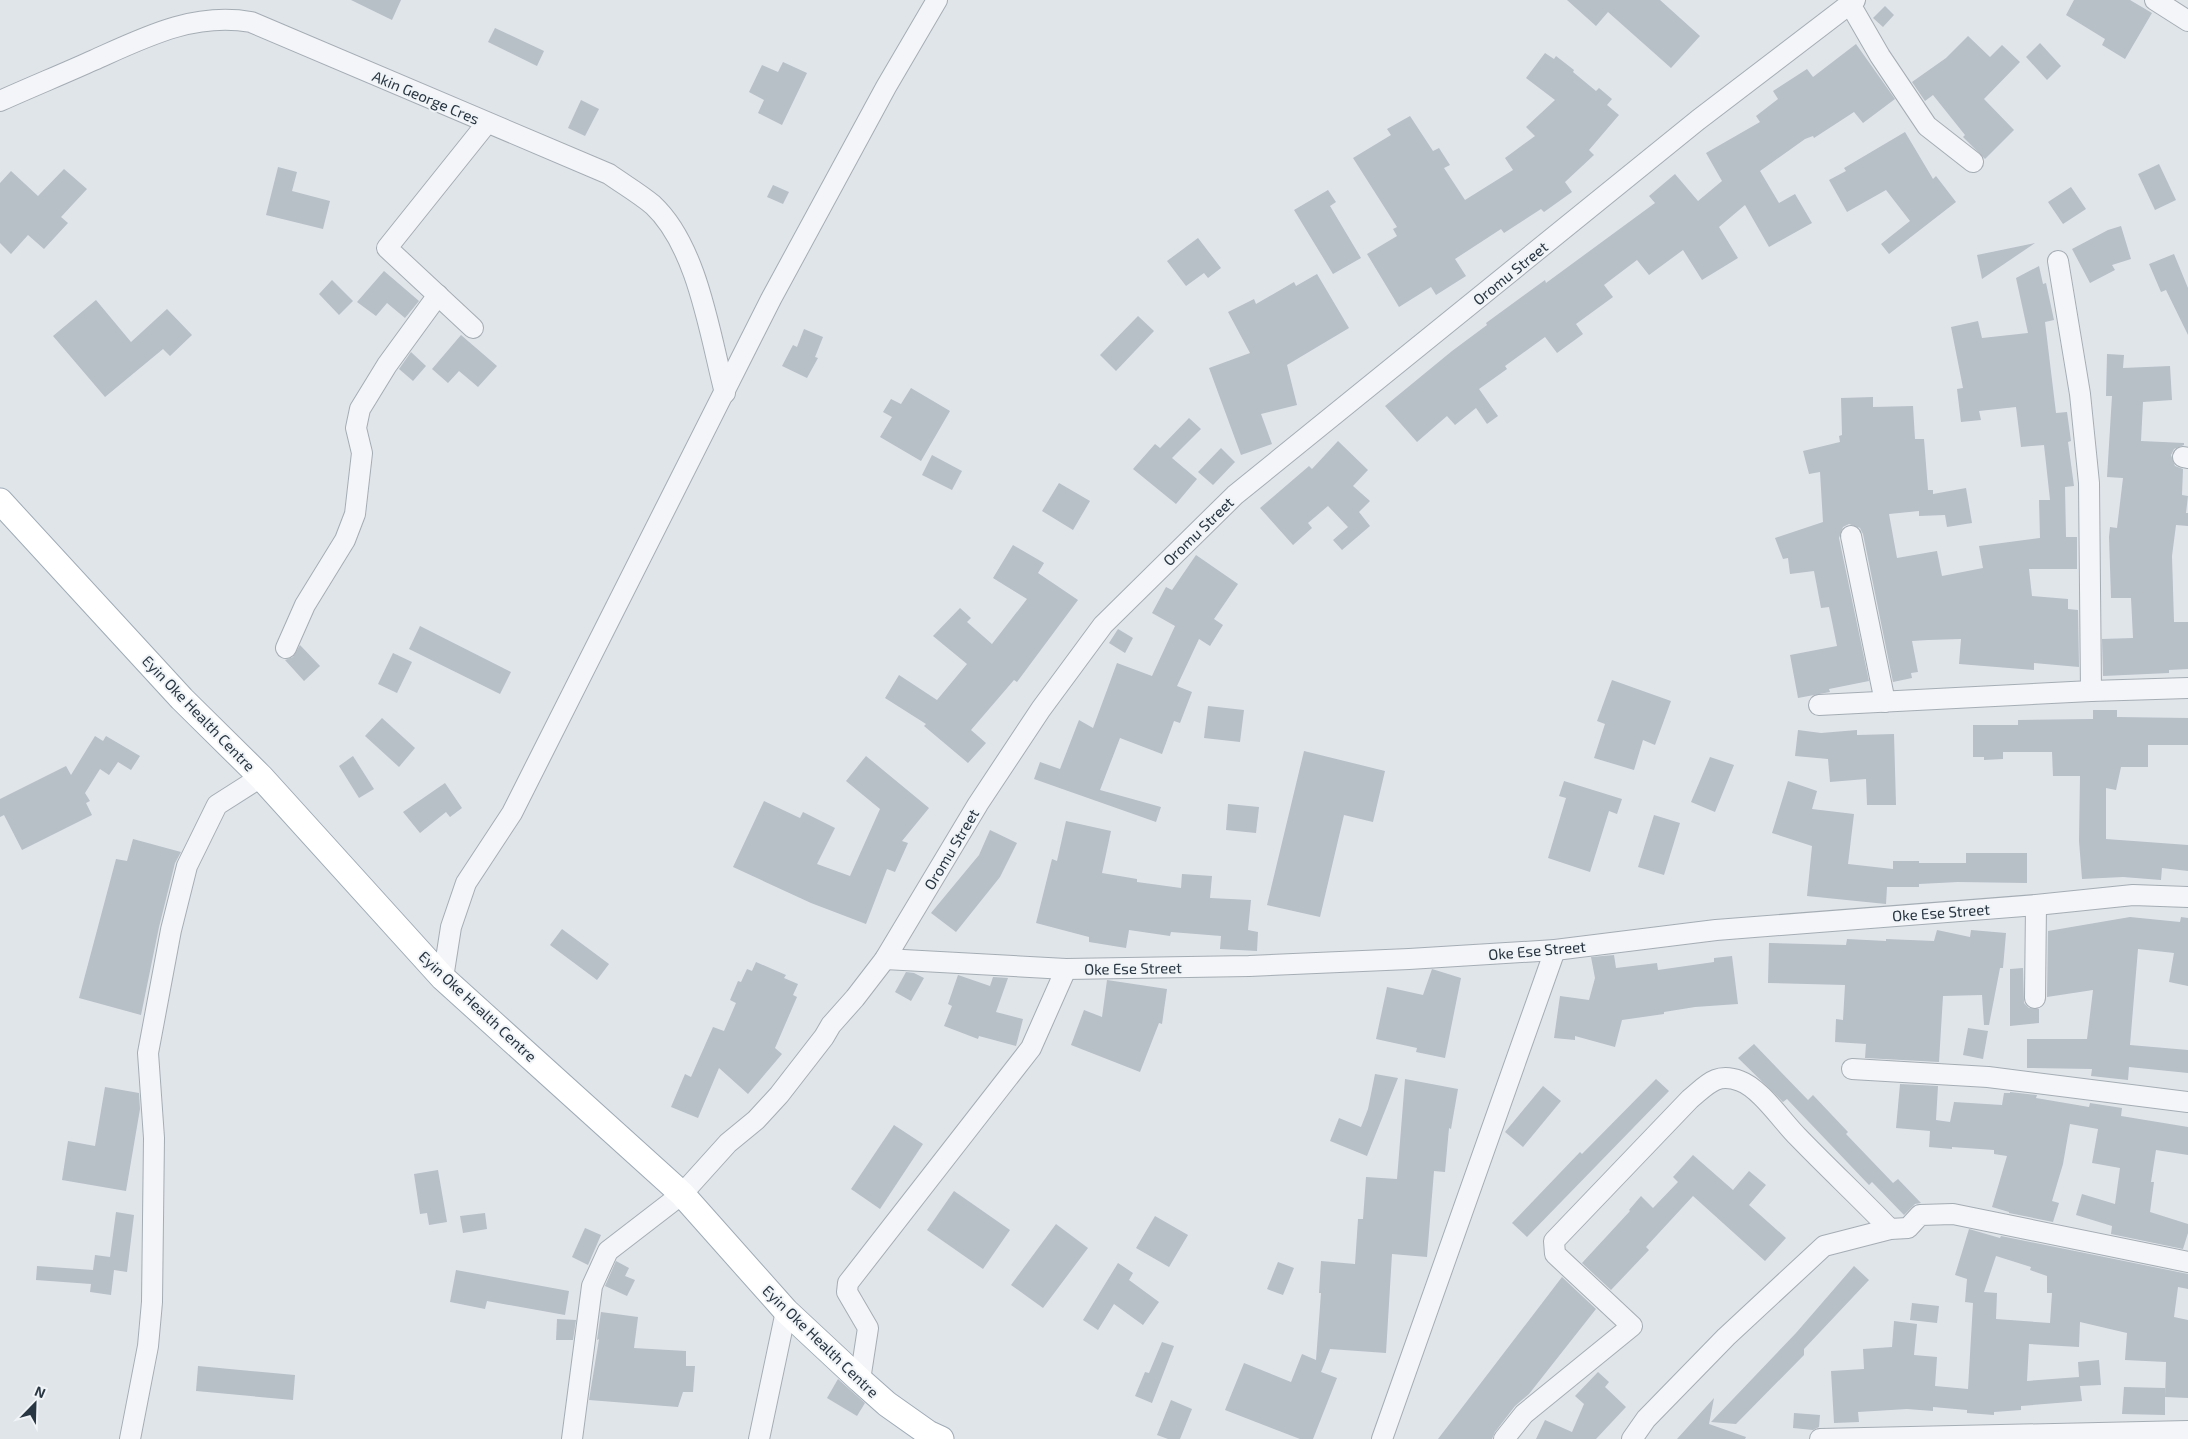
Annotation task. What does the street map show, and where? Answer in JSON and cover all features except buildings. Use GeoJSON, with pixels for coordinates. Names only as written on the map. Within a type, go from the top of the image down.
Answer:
{"type":"FeatureCollection","features":[{"type":"Feature","properties":{"kind":"main road","name":"Eyin Oke Health Centre"},"geometry":{"type":"LineString","coordinates":[[0,501],[182,699],[261,777],[443,978],[682,1194],[786,1311],[860,1380],[887,1404],[928,1433],[941,1439]]}},
{"type":"Feature","properties":{"kind":"street"},"geometry":{"type":"LineString","coordinates":[[443,978],[451,927],[466,883],[517,805],[771,299],[886,87],[937,0]]}},
{"type":"Feature","properties":{"kind":"street"},"geometry":{"type":"LineString","coordinates":[[2155,0],[2188,21]]}},
{"type":"Feature","properties":{"kind":"street"},"geometry":{"type":"LineString","coordinates":[[1852,2],[1880,56],[1927,126],[1973,162]]}},
{"type":"Feature","properties":{"kind":"street","name":"Oromu Street"},"geometry":{"type":"LineString","coordinates":[[572,1439],[592,1286],[608,1251],[682,1194],[728,1143],[756,1120],[779,1095],[824,1037],[830,1026],[855,998],[885,959],[978,804],[1041,709],[1104,625],[1235,495],[1698,120],[1852,2]]}},
{"type":"Feature","properties":{"kind":"street","name":"Akin George Cres"},"geometry":{"type":"LineString","coordinates":[[0,101],[162,30],[195,23],[233,19],[251,22],[609,174],[653,206],[681,241],[696,281],[725,393]]}},
{"type":"Feature","properties":{"kind":"street"},"geometry":{"type":"LineString","coordinates":[[473,328],[387,248],[487,123]]}},
{"type":"Feature","properties":{"kind":"street"},"geometry":{"type":"LineString","coordinates":[[2058,261],[2080,394],[2088,483],[2091,691]]}},
{"type":"Feature","properties":{"kind":"street"},"geometry":{"type":"LineString","coordinates":[[286,648],[305,605],[345,540],[355,514],[362,453],[356,428],[360,409],[387,365],[438,295]]}},
{"type":"Feature","properties":{"kind":"street"},"geometry":{"type":"LineString","coordinates":[[1851,536],[1884,702]]}},
{"type":"Feature","properties":{"kind":"street"},"geometry":{"type":"LineString","coordinates":[[1819,705],[2188,688]]}},
{"type":"Feature","properties":{"kind":"street"},"geometry":{"type":"LineString","coordinates":[[130,1439],[148,1346],[152,1302],[154,1138],[148,1053],[171,930],[187,866],[217,805],[261,777]]}},
{"type":"Feature","properties":{"kind":"street","name":"Oke Ese Street"},"geometry":{"type":"LineString","coordinates":[[885,959],[1066,969],[1269,965],[1409,959],[1555,950],[1716,930],[2036,905],[2133,894],[2188,898]]}},
{"type":"Feature","properties":{"kind":"street"},"geometry":{"type":"LineString","coordinates":[[2035,998],[2036,905]]}},
{"type":"Feature","properties":{"kind":"street"},"geometry":{"type":"LineString","coordinates":[[1382,1439],[1555,950]]}},
{"type":"Feature","properties":{"kind":"street"},"geometry":{"type":"LineString","coordinates":[[860,1380],[868,1328],[847,1292],[848,1283],[1031,1048],[1066,969]]}},
{"type":"Feature","properties":{"kind":"street"},"geometry":{"type":"LineString","coordinates":[[1852,1069],[1988,1077],[2188,1102]]}},
{"type":"Feature","properties":{"kind":"street"},"geometry":{"type":"LineString","coordinates":[[1504,1439],[1524,1414],[1632,1326],[1555,1254],[1554,1241],[1690,1100],[1713,1079],[1726,1078],[1741,1081],[1754,1088],[1798,1137],[1890,1229]]}},
{"type":"Feature","properties":{"kind":"street"},"geometry":{"type":"LineString","coordinates":[[1632,1439],[1646,1419],[1726,1337],[1824,1246],[1890,1229],[1908,1228],[1920,1216],[1953,1214],[2188,1262]]}},
{"type":"Feature","properties":{"kind":"street"},"geometry":{"type":"LineString","coordinates":[[764,1436],[786,1311]]}},
{"type":"Feature","properties":{"kind":"street"},"geometry":{"type":"LineString","coordinates":[[1820,1439],[2158,1436],[2188,1432]]}}]}
